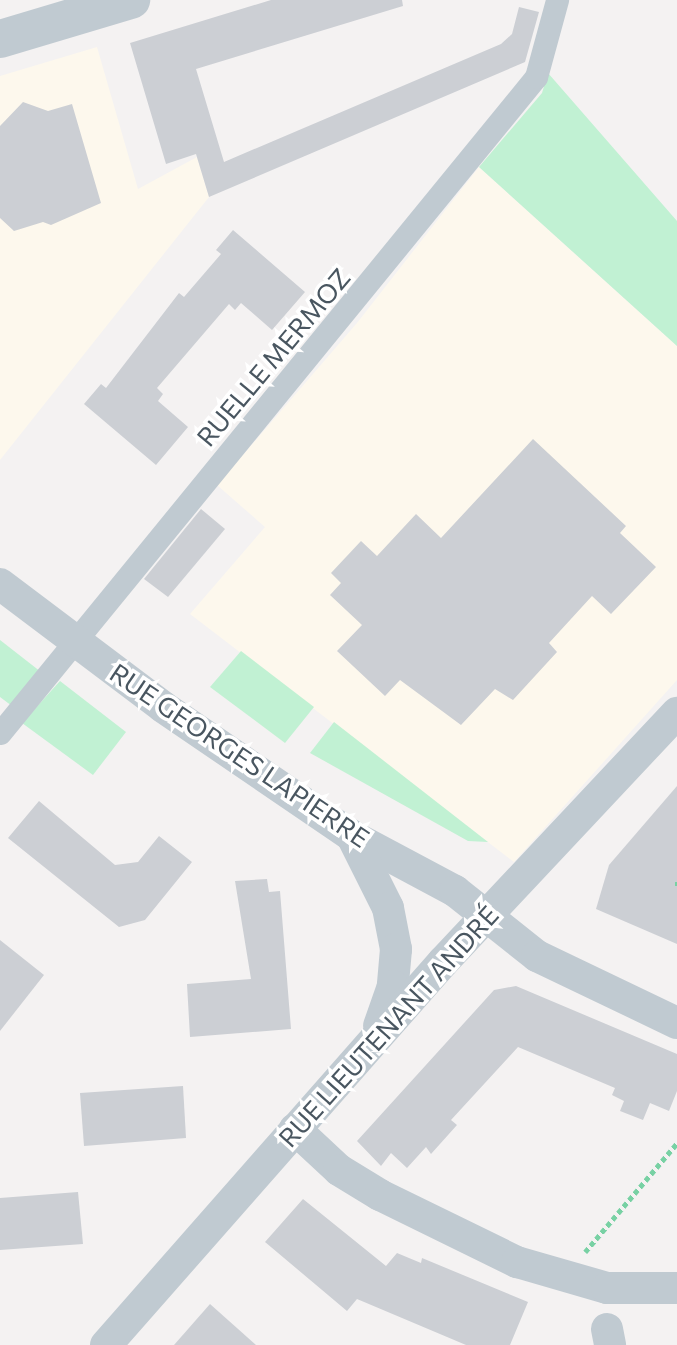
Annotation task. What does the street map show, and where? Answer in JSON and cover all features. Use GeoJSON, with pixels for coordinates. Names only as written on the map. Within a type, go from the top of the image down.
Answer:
{"type":"FeatureCollection","features":[{"type":"Feature","properties":{"kind":"street"},"geometry":{"type":"LineString","coordinates":[[0,39],[131,0]]}},
{"type":"Feature","properties":{"kind":"street","name":"RUELLE MERMOZ"},"geometry":{"type":"LineString","coordinates":[[0,733],[536,77],[556,0]]}},
{"type":"Feature","properties":{"kind":"street","name":"RUE GEORGES LAPIERRE"},"geometry":{"type":"LineString","coordinates":[[0,584],[77,642],[352,836],[489,915],[537,956],[677,1023]]}},
{"type":"Feature","properties":{"kind":"street","name":"RUE LIEUTENANT ANDRÉ"},"geometry":{"type":"LineString","coordinates":[[106,1345],[374,1040],[677,713]]}},
{"type":"Feature","properties":{"kind":"street"},"geometry":{"type":"LineString","coordinates":[[352,836],[388,908],[396,949],[393,986],[374,1040]]}},
{"type":"Feature","properties":{"kind":"street"},"geometry":{"type":"LineString","coordinates":[[295,1129],[339,1170],[428,1221],[517,1262],[607,1287],[677,1288]]}},
{"type":"Feature","properties":{"kind":"path"},"geometry":{"type":"LineString","coordinates":[[571,1279],[575,1264],[677,1143]]}},
{"type":"Feature","properties":{"kind":"shaded area"},"geometry":{"type":"Polygon","coordinates":[[[97,47],[138,189],[197,157],[209,197],[0,460],[0,76],[97,47]]]}},
{"type":"Feature","properties":{"kind":"shaded area"},"geometry":{"type":"Polygon","coordinates":[[[479,167],[677,346],[677,680],[514,862],[190,614],[265,527],[217,485],[357,323],[479,167]]]}},
{"type":"Feature","properties":{"kind":"green space"},"geometry":{"type":"Polygon","coordinates":[[[548,73],[677,221],[677,346],[479,167],[542,93],[548,73]]]}},
{"type":"Feature","properties":{"kind":"green space"},"geometry":{"type":"Polygon","coordinates":[[[0,640],[41,672],[12,706],[0,697],[0,640]]]}},
{"type":"Feature","properties":{"kind":"green space"},"geometry":{"type":"Polygon","coordinates":[[[241,651],[314,707],[285,743],[210,687],[241,651]]]}},
{"type":"Feature","properties":{"kind":"green space"},"geometry":{"type":"Polygon","coordinates":[[[60,681],[126,732],[93,775],[22,723],[60,681]]]}},
{"type":"Feature","properties":{"kind":"green space"},"geometry":{"type":"Polygon","coordinates":[[[334,722],[488,842],[468,841],[310,753],[334,722]]]}},
{"type":"Feature","properties":{"kind":"building"},"geometry":{"type":"Polygon","coordinates":[[[271,0],[402,0],[403,6],[196,69],[224,162],[501,44],[512,34],[519,7],[539,12],[525,62],[209,197],[196,154],[166,164],[130,43],[271,0]]]}},
{"type":"Feature","properties":{"kind":"building"},"geometry":{"type":"Polygon","coordinates":[[[23,102],[48,111],[72,104],[101,203],[51,225],[43,222],[14,231],[0,218],[0,126],[23,102]]]}},
{"type":"Feature","properties":{"kind":"building"},"geometry":{"type":"Polygon","coordinates":[[[233,230],[305,292],[272,330],[241,303],[235,310],[229,304],[157,388],[163,394],[158,401],[188,427],[156,465],[84,404],[101,384],[106,388],[179,293],[184,297],[221,254],[216,250],[233,230]]]}},
{"type":"Feature","properties":{"kind":"building"},"geometry":{"type":"Polygon","coordinates":[[[533,439],[626,526],[620,533],[656,567],[611,614],[592,596],[549,643],[557,652],[513,700],[495,689],[461,725],[400,680],[385,696],[337,651],[362,625],[330,595],[341,583],[331,573],[361,541],[377,556],[416,514],[441,538],[533,439]]]}},
{"type":"Feature","properties":{"kind":"building"},"geometry":{"type":"Polygon","coordinates":[[[201,509],[225,529],[168,597],[144,579],[201,509]]]}},
{"type":"Feature","properties":{"kind":"building"},"geometry":{"type":"Polygon","coordinates":[[[677,786],[677,944],[596,909],[609,865],[677,786]]]}},
{"type":"Feature","properties":{"kind":"building"},"geometry":{"type":"Polygon","coordinates":[[[39,801],[115,865],[138,862],[159,836],[192,862],[145,920],[119,927],[8,838],[39,801]]]}},
{"type":"Feature","properties":{"kind":"building"},"geometry":{"type":"Polygon","coordinates":[[[267,879],[269,892],[280,891],[291,1029],[190,1037],[187,984],[251,979],[235,881],[267,879]]]}},
{"type":"Feature","properties":{"kind":"building"},"geometry":{"type":"Polygon","coordinates":[[[0,940],[44,975],[0,1031],[0,940]]]}},
{"type":"Feature","properties":{"kind":"building"},"geometry":{"type":"Polygon","coordinates":[[[516,986],[677,1054],[677,1091],[669,1111],[650,1103],[643,1120],[620,1111],[624,1101],[612,1095],[615,1088],[518,1047],[451,1120],[457,1125],[431,1154],[426,1147],[407,1168],[391,1153],[381,1166],[357,1141],[494,990],[516,986]]]}},
{"type":"Feature","properties":{"kind":"building"},"geometry":{"type":"Polygon","coordinates":[[[183,1086],[186,1138],[84,1146],[80,1093],[183,1086]]]}},
{"type":"Feature","properties":{"kind":"building"},"geometry":{"type":"Polygon","coordinates":[[[78,1192],[83,1244],[0,1250],[0,1198],[78,1192]]]}},
{"type":"Feature","properties":{"kind":"building"},"geometry":{"type":"Polygon","coordinates":[[[303,1199],[386,1266],[397,1253],[421,1263],[422,1258],[528,1302],[510,1345],[466,1345],[357,1299],[347,1311],[265,1242],[303,1199]]]}},
{"type":"Feature","properties":{"kind":"building"},"geometry":{"type":"Polygon","coordinates":[[[210,1304],[256,1345],[174,1345],[210,1304]]]}}]}
